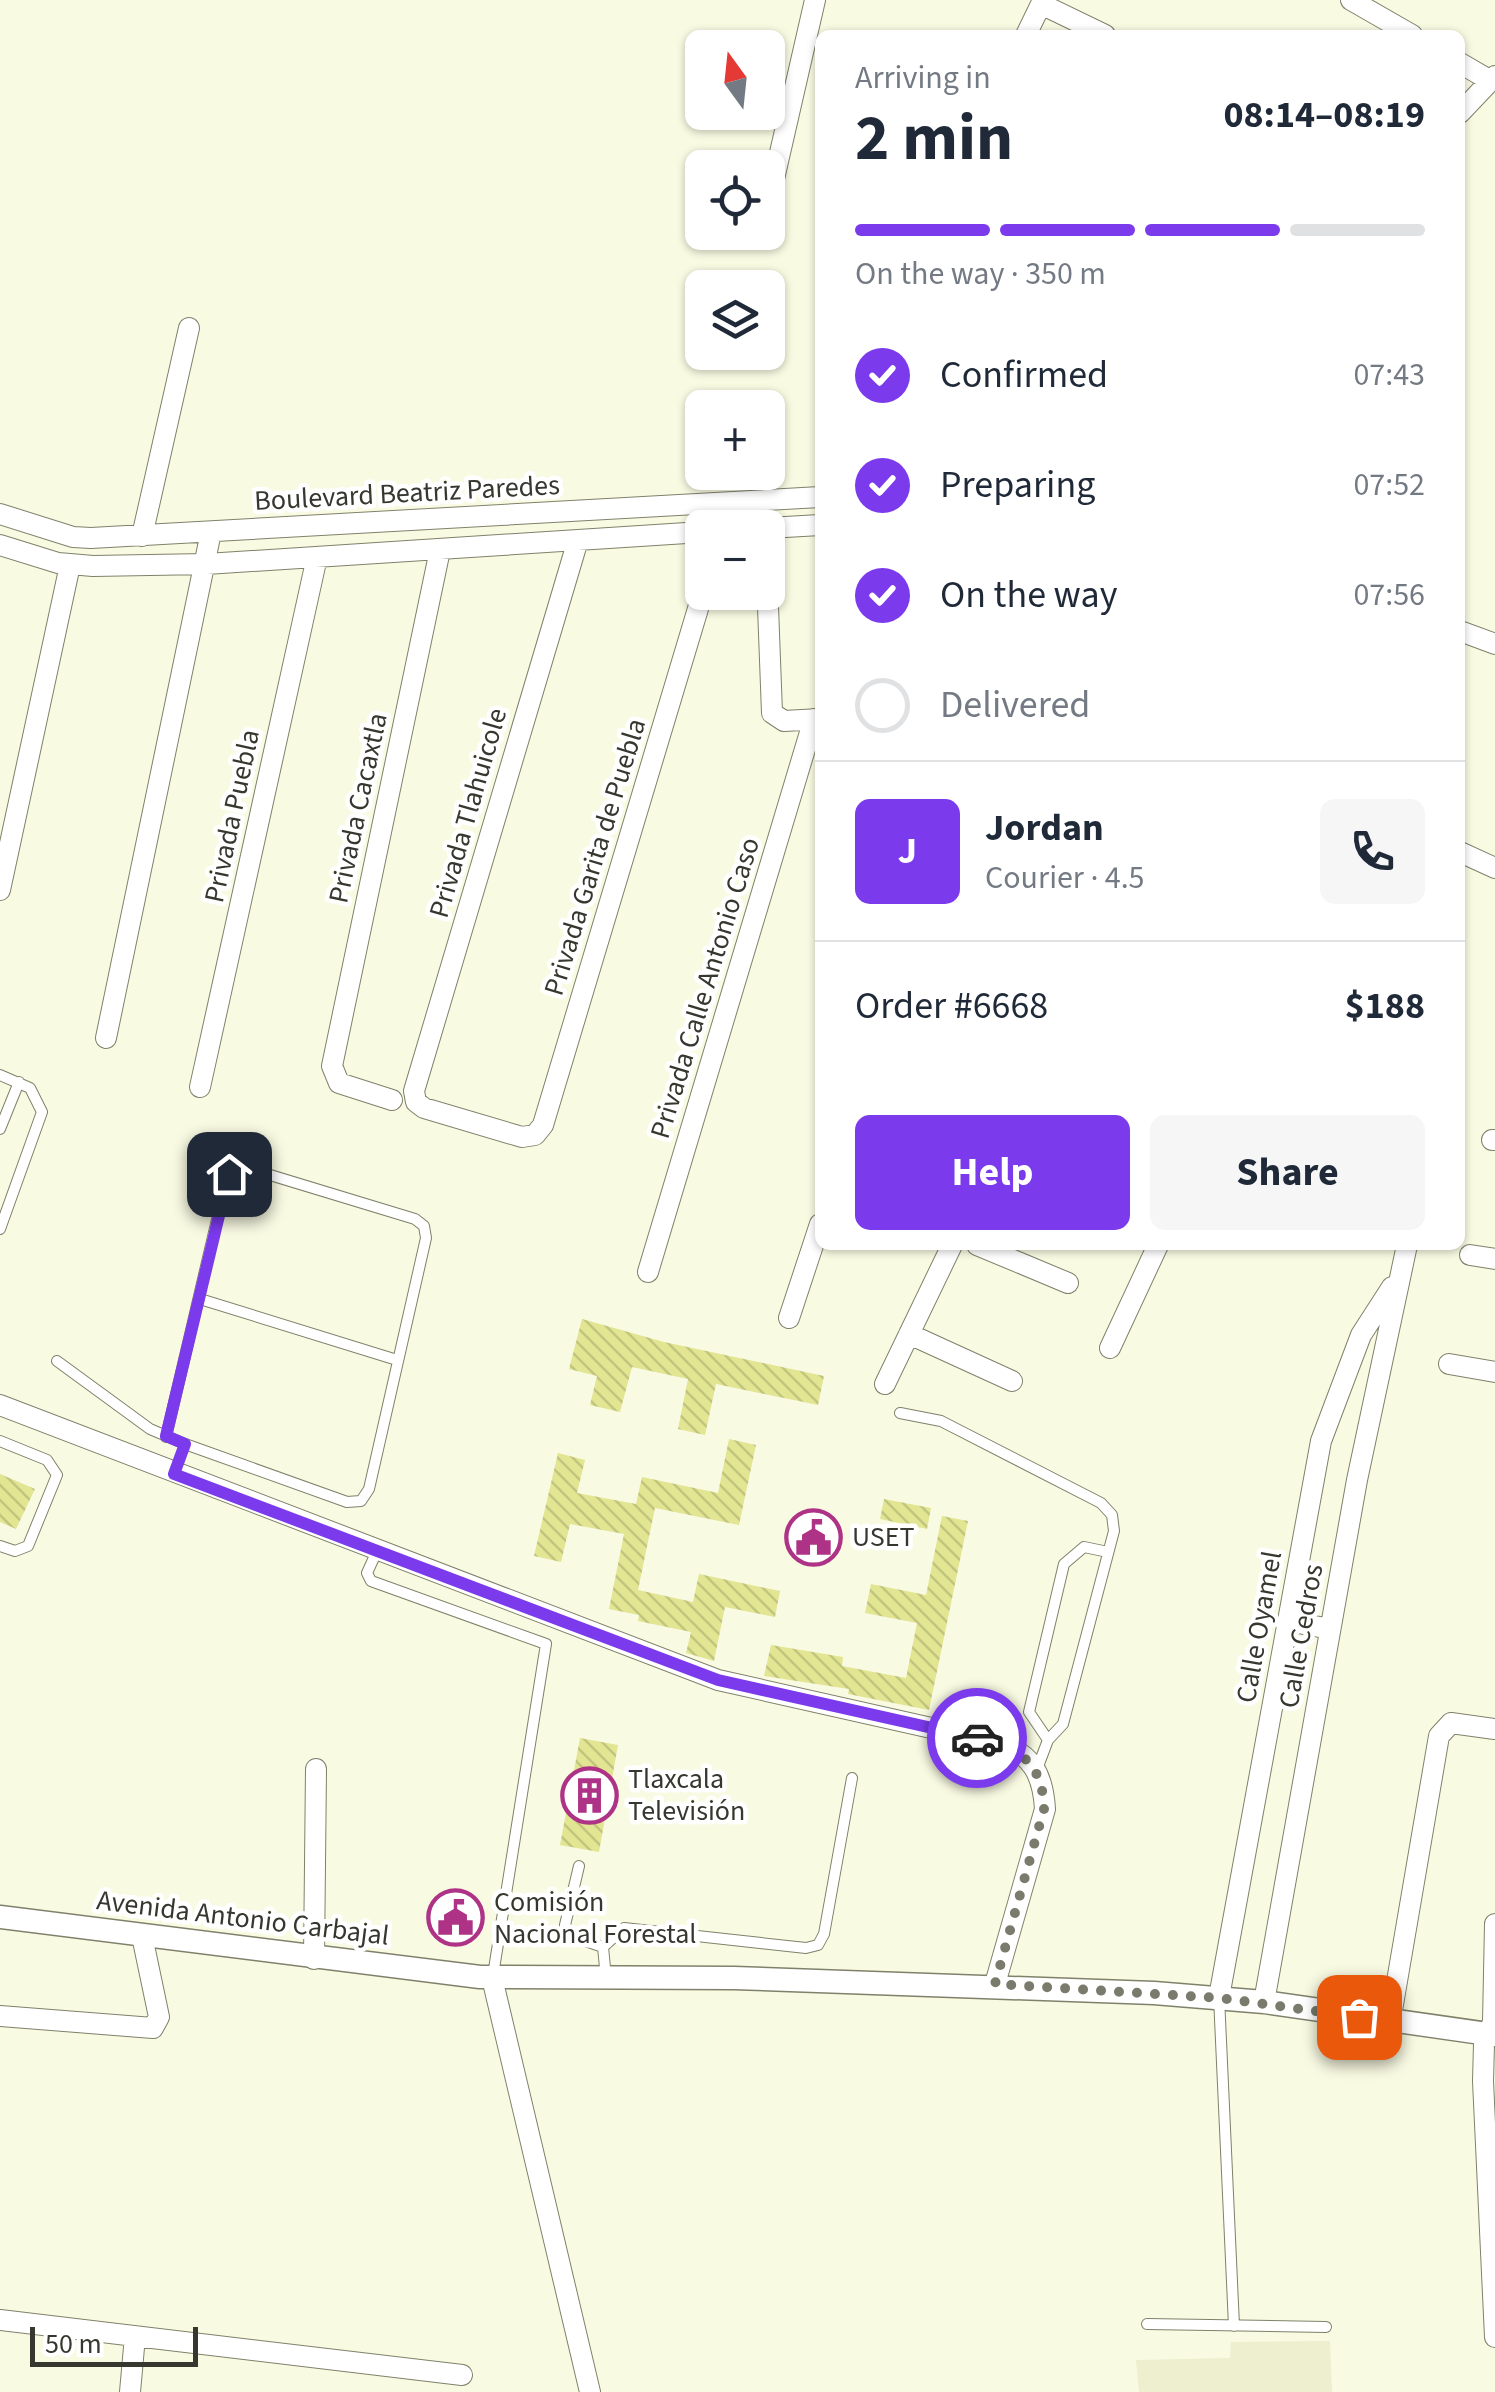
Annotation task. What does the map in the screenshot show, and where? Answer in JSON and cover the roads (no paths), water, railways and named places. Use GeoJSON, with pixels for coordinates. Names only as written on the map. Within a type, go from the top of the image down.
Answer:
{"type":"FeatureCollection","features":[{"type":"Feature","properties":{"kind":"street"},"geometry":{"type":"LineString","coordinates":[[781,150],[815,0]]}},
{"type":"Feature","properties":{"kind":"street"},"geometry":{"type":"LineString","coordinates":[[1352,0],[1403,30]]}},
{"type":"Feature","properties":{"kind":"street"},"geometry":{"type":"LineString","coordinates":[[1028,30],[1042,2],[1095,30]]}},
{"type":"Feature","properties":{"kind":"street"},"geometry":{"type":"LineString","coordinates":[[1465,65],[1493,79],[1465,108]]}},
{"type":"Feature","properties":{"kind":"street"},"geometry":{"type":"LineString","coordinates":[[142,536],[188,328]]}},
{"type":"Feature","properties":{"kind":"street","name":"Boulevard Beatriz Paredes"},"geometry":{"type":"LineString","coordinates":[[0,514],[73,537],[142,536],[815,497]]}},
{"type":"Feature","properties":{"kind":"street"},"geometry":{"type":"LineString","coordinates":[[785,527],[815,525]]}},
{"type":"Feature","properties":{"kind":"street"},"geometry":{"type":"LineString","coordinates":[[106,1038],[211,532]]}},
{"type":"Feature","properties":{"kind":"street","name":"Boulevard Beatriz Paredes"},"geometry":{"type":"LineString","coordinates":[[0,545],[70,564],[206,564],[685,533]]}},
{"type":"Feature","properties":{"kind":"street","name":"Privada Tlahuicole"},"geometry":{"type":"LineString","coordinates":[[535,1135],[522,1137],[424,1108],[416,1102],[414,1091],[578,540]]}},
{"type":"Feature","properties":{"kind":"street","name":"Privada Cacaxtla"},"geometry":{"type":"LineString","coordinates":[[392,1100],[334,1078],[332,1066],[440,550]]}},
{"type":"Feature","properties":{"kind":"street","name":"Privada Puebla"},"geometry":{"type":"LineString","coordinates":[[200,1087],[316,557]]}},
{"type":"Feature","properties":{"kind":"street"},"geometry":{"type":"LineString","coordinates":[[0,890],[70,564]]}},
{"type":"Feature","properties":{"kind":"street","name":"Privada Garita de Puebla"},"geometry":{"type":"LineString","coordinates":[[535,1135],[543,1125],[698,610]]}},
{"type":"Feature","properties":{"kind":"street"},"geometry":{"type":"LineString","coordinates":[[768,610],[772,713],[784,722],[815,719]]}},
{"type":"Feature","properties":{"kind":"street"},"geometry":{"type":"LineString","coordinates":[[1465,633],[1495,644]]}},
{"type":"Feature","properties":{"kind":"street","name":"Privada Calle Antonio Caso"},"geometry":{"type":"LineString","coordinates":[[648,1272],[815,726]]}},
{"type":"Feature","properties":{"kind":"street"},"geometry":{"type":"LineString","coordinates":[[1465,854],[1495,868]]}},
{"type":"Feature","properties":{"kind":"street"},"geometry":{"type":"LineString","coordinates":[[789,1318],[815,1239]]}},
{"type":"Feature","properties":{"kind":"street"},"geometry":{"type":"LineString","coordinates":[[886,1384],[950,1250]]}},
{"type":"Feature","properties":{"kind":"street"},"geometry":{"type":"LineString","coordinates":[[988,1250],[1068,1283]]}},
{"type":"Feature","properties":{"kind":"street"},"geometry":{"type":"LineString","coordinates":[[1110,1348],[1156,1250]]}},
{"type":"Feature","properties":{"kind":"street"},"geometry":{"type":"LineString","coordinates":[[1396,1281],[1405,1250]]}},
{"type":"Feature","properties":{"kind":"street"},"geometry":{"type":"LineString","coordinates":[[1470,1255],[1495,1259]]}},
{"type":"Feature","properties":{"kind":"street","name":"Calle Oyamel"},"geometry":{"type":"LineString","coordinates":[[1220,1998],[1322,1441],[1336,1392],[1361,1335],[1396,1281]]}},
{"type":"Feature","properties":{"kind":"street","name":"Calle Cedros"},"geometry":{"type":"LineString","coordinates":[[1264,2002],[1396,1281]]}},
{"type":"Feature","properties":{"kind":"street"},"geometry":{"type":"LineString","coordinates":[[909,1334],[1012,1381]]}},
{"type":"Feature","properties":{"kind":"street"},"geometry":{"type":"LineString","coordinates":[[1449,1364],[1495,1372]]}},
{"type":"Feature","properties":{"kind":"street"},"geometry":{"type":"LineString","coordinates":[[0,1405],[718,1680],[998,1743],[1021,1752],[1037,1770],[1044,1809],[995,1984]]}},
{"type":"Feature","properties":{"kind":"street"},"geometry":{"type":"LineString","coordinates":[[1288,1621],[1330,1629]]}},
{"type":"Feature","properties":{"kind":"street"},"geometry":{"type":"LineString","coordinates":[[1390,2022],[1439,1736],[1452,1723],[1495,1729]]}},
{"type":"Feature","properties":{"kind":"street"},"geometry":{"type":"LineString","coordinates":[[314,1959],[316,1769]]}},
{"type":"Feature","properties":{"kind":"street","name":"Avenida Antonio Carbajal"},"geometry":{"type":"LineString","coordinates":[[0,1917],[314,1959],[492,1978],[995,1984],[1264,2002],[1491,2035]]}},
{"type":"Feature","properties":{"kind":"street"},"geometry":{"type":"LineString","coordinates":[[1495,1924],[1492,2022],[1483,2081],[1495,2337]]}},
{"type":"Feature","properties":{"kind":"street"},"geometry":{"type":"LineString","coordinates":[[0,2016],[152,2028],[158,2016],[142,1936]]}},
{"type":"Feature","properties":{"kind":"street"},"geometry":{"type":"LineString","coordinates":[[492,1978],[590,2392]]}},
{"type":"Feature","properties":{"kind":"street"},"geometry":{"type":"LineString","coordinates":[[0,2320],[462,2375]]}},
{"type":"Feature","properties":{"kind":"street"},"geometry":{"type":"LineString","coordinates":[[130,2392],[135,2336]]}},
{"type":"Feature","properties":{"kind":"lane"},"geometry":{"type":"LineString","coordinates":[[0,1075],[30,1088],[42,1112],[0,1229]]}},
{"type":"Feature","properties":{"kind":"lane"},"geometry":{"type":"LineString","coordinates":[[0,1128],[19,1082]]}},
{"type":"Feature","properties":{"kind":"lane"},"geometry":{"type":"LineString","coordinates":[[58,1361],[143,1426],[166,1436],[185,1444],[347,1502],[361,1501],[369,1490],[426,1232],[420,1222],[247,1168],[234,1170],[226,1180],[166,1436]]}},
{"type":"Feature","properties":{"kind":"lane"},"geometry":{"type":"LineString","coordinates":[[200,1300],[397,1360]]}},
{"type":"Feature","properties":{"kind":"lane"},"geometry":{"type":"LineString","coordinates":[[900,1413],[941,1422],[1101,1503],[1114,1523],[1062,1724],[1048,1740],[1037,1770]]}},
{"type":"Feature","properties":{"kind":"lane"},"geometry":{"type":"LineString","coordinates":[[0,1442],[47,1460],[58,1475],[28,1546],[15,1551],[0,1546]]}},
{"type":"Feature","properties":{"kind":"lane"},"geometry":{"type":"LineString","coordinates":[[174,1474],[185,1444]]}},
{"type":"Feature","properties":{"kind":"lane"},"geometry":{"type":"LineString","coordinates":[[1048,1740],[1029,1712],[1064,1564],[1084,1547],[1108,1552]]}},
{"type":"Feature","properties":{"kind":"lane"},"geometry":{"type":"LineString","coordinates":[[376,1551],[367,1573],[372,1580],[546,1644],[492,1978]]}},
{"type":"Feature","properties":{"kind":"lane"},"geometry":{"type":"LineString","coordinates":[[606,1979],[603,1947],[616,1931],[628,1928],[806,1948],[818,1944],[824,1934],[852,1778]]}},
{"type":"Feature","properties":{"kind":"lane"},"geometry":{"type":"LineString","coordinates":[[579,1866],[565,1925],[571,1936],[603,1947]]}},
{"type":"Feature","properties":{"kind":"lane"},"geometry":{"type":"LineString","coordinates":[[1220,1998],[1234,2326]]}},
{"type":"Feature","properties":{"kind":"lane"},"geometry":{"type":"LineString","coordinates":[[1146,2324],[1326,2327]]}},
{"type":"Feature","properties":{"kind":"place","name":"USET"},"geometry":{"type":"Point","coordinates":[813,1537]}},
{"type":"Feature","properties":{"kind":"place","name":"Tlaxcala Televisión"},"geometry":{"type":"Point","coordinates":[589,1795]}},
{"type":"Feature","properties":{"kind":"place","name":"Comisión Nacional Forestal"},"geometry":{"type":"Point","coordinates":[455,1918]}}]}
